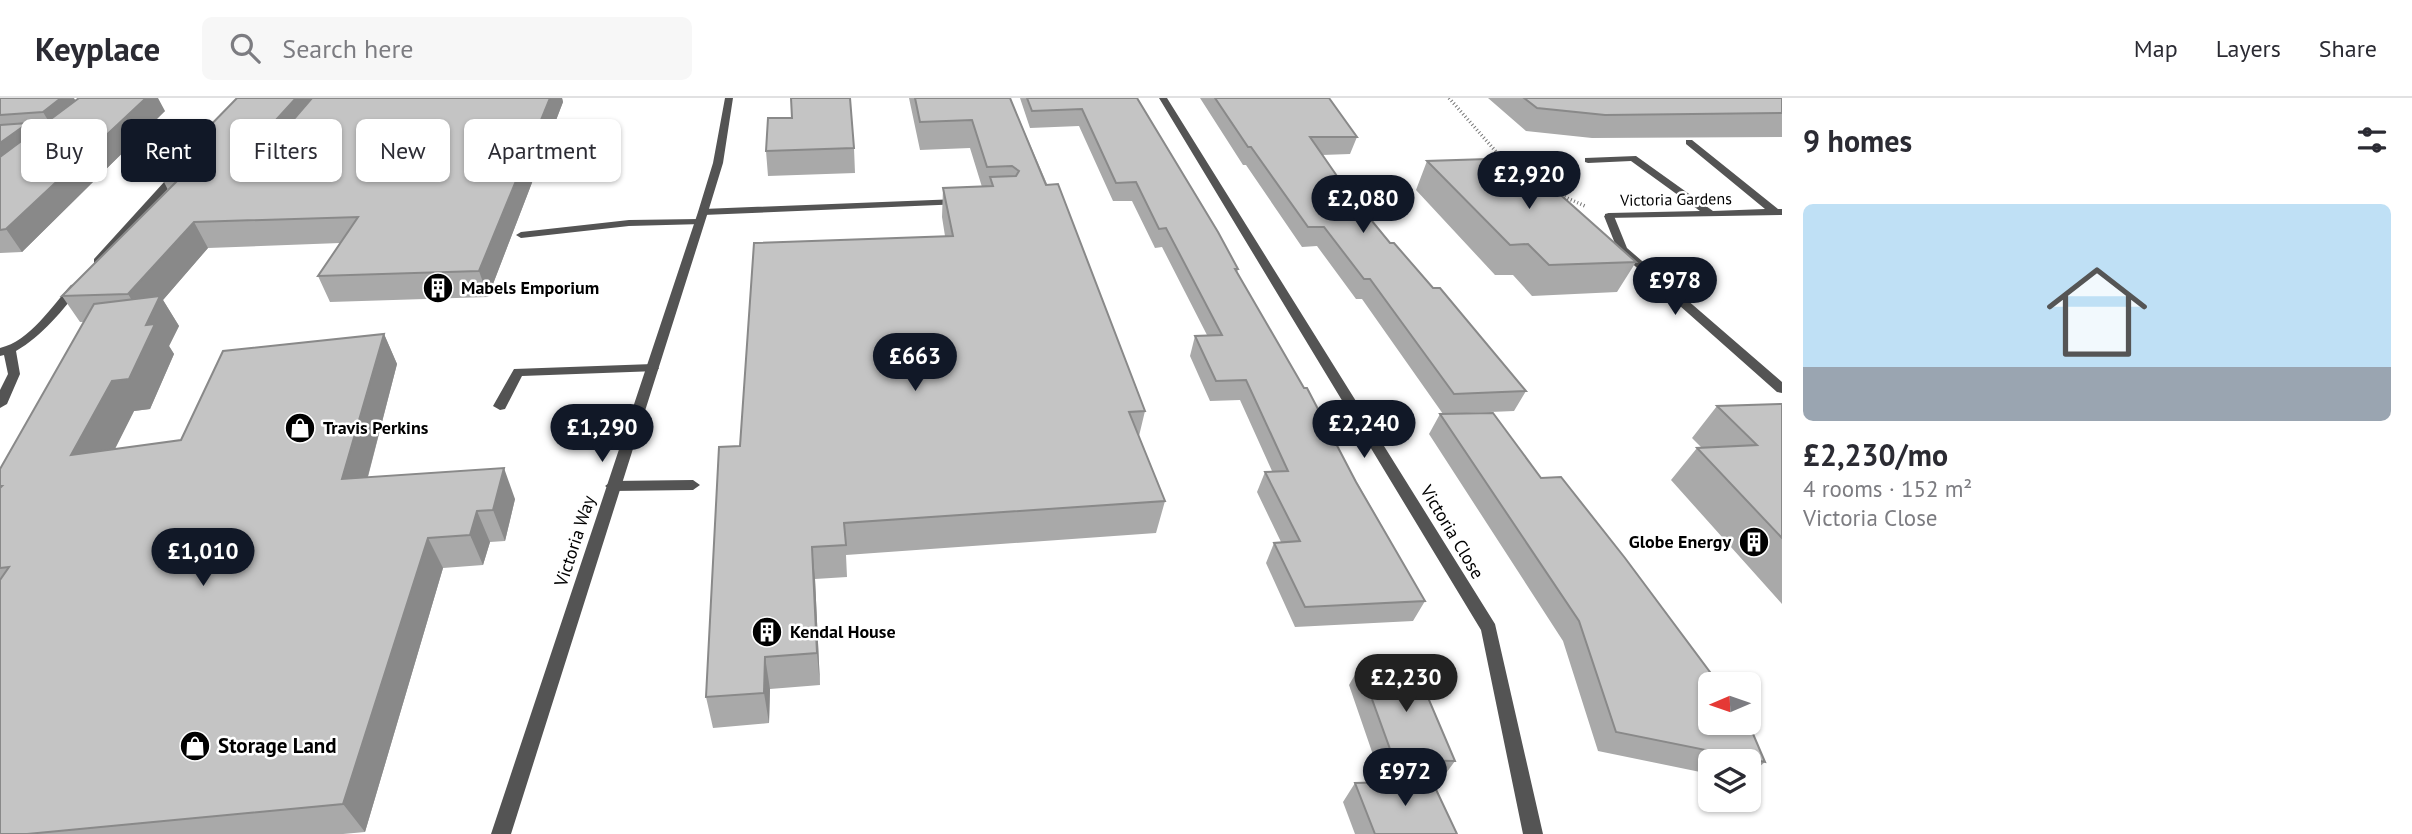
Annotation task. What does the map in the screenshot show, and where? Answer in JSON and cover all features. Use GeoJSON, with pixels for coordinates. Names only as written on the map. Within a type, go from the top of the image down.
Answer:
{"type":"FeatureCollection","features":[{"type":"Feature","properties":{"kind":"street","name":"Victoria Way"},"geometry":{"type":"LineString","coordinates":[[501,834],[718,163],[729,98]]}},
{"type":"Feature","properties":{"kind":"street","name":"Victoria Close"},"geometry":{"type":"LineString","coordinates":[[1163,98],[1489,629],[1533,834]]}},
{"type":"Feature","properties":{"kind":"street"},"geometry":{"type":"LineString","coordinates":[[1689,142],[1778,212]]}},
{"type":"Feature","properties":{"kind":"street"},"geometry":{"type":"LineString","coordinates":[[1588,160],[1633,158],[1711,214]]}},
{"type":"Feature","properties":{"kind":"street"},"geometry":{"type":"LineString","coordinates":[[91,268],[169,182]]}},
{"type":"Feature","properties":{"kind":"street"},"geometry":{"type":"LineString","coordinates":[[521,235],[701,217],[967,202]]}},
{"type":"Feature","properties":{"kind":"street","name":"Victoria Gardens"},"geometry":{"type":"LineString","coordinates":[[1778,212],[1609,216],[1622,249],[1782,389]]}},
{"type":"Feature","properties":{"kind":"street"},"geometry":{"type":"LineString","coordinates":[[0,404],[14,374],[5,351],[36,330],[82,279]]}},
{"type":"Feature","properties":{"kind":"street"},"geometry":{"type":"LineString","coordinates":[[500,406],[518,372],[653,368]]}},
{"type":"Feature","properties":{"kind":"street"},"geometry":{"type":"LineString","coordinates":[[612,486],[694,485]]}},
{"type":"Feature","properties":{"kind":"path"},"geometry":{"type":"LineString","coordinates":[[1449,98],[1510,168]]}},
{"type":"Feature","properties":{"kind":"path"},"geometry":{"type":"LineString","coordinates":[[1552,192],[1609,216]]}},
{"type":"Feature","properties":{"kind":"building"},"geometry":{"type":"Polygon","coordinates":[[[0,98],[61,98],[43,112],[0,115],[0,98]]]}},
{"type":"Feature","properties":{"kind":"building"},"geometry":{"type":"Polygon","coordinates":[[[79,98],[146,98],[107,134],[107,119],[51,119],[79,98]]]}},
{"type":"Feature","properties":{"kind":"building"},"geometry":{"type":"Polygon","coordinates":[[[237,98],[296,98],[277,119],[230,119],[230,182],[342,182],[342,119],[294,119],[312,98],[550,98],[541,119],[464,119],[464,182],[516,182],[479,271],[318,276],[358,217],[194,222],[128,294],[62,296],[176,182],[216,182],[216,120],[237,98]]]}},
{"type":"Feature","properties":{"kind":"building"},"geometry":{"type":"Polygon","coordinates":[[[791,98],[850,98],[854,148],[766,151],[768,118],[792,118],[791,98]]]}},
{"type":"Feature","properties":{"kind":"building"},"geometry":{"type":"Polygon","coordinates":[[[915,98],[1010,98],[1046,185],[1058,184],[1145,411],[1129,412],[1165,501],[844,523],[846,545],[812,547],[817,653],[765,657],[764,693],[706,697],[719,447],[740,446],[754,243],[953,236],[943,188],[993,186],[990,177],[1016,176],[1019,171],[1012,166],[987,167],[972,120],[920,122],[915,98]]]}},
{"type":"Feature","properties":{"kind":"building"},"geometry":{"type":"Polygon","coordinates":[[[1027,98],[1137,98],[1218,232],[1238,269],[1235,269],[1304,388],[1307,388],[1356,482],[1425,601],[1305,607],[1274,543],[1300,541],[1265,472],[1288,471],[1246,380],[1216,381],[1195,336],[1222,335],[1166,228],[1159,229],[1136,182],[1116,183],[1082,109],[1032,111],[1027,98]]]}},
{"type":"Feature","properties":{"kind":"building"},"geometry":{"type":"Polygon","coordinates":[[[1215,98],[1329,98],[1357,137],[1310,137],[1348,192],[1390,243],[1394,243],[1433,288],[1440,288],[1526,391],[1454,394],[1370,279],[1364,279],[1324,227],[1308,227],[1215,98]]]}},
{"type":"Feature","properties":{"kind":"building"},"geometry":{"type":"Polygon","coordinates":[[[1524,98],[1782,98],[1782,113],[1605,115],[1537,108],[1524,98]]]}},
{"type":"Feature","properties":{"kind":"building"},"geometry":{"type":"Polygon","coordinates":[[[21,124],[21,128],[0,143],[0,125],[21,124]]]}},
{"type":"Feature","properties":{"kind":"building"},"geometry":{"type":"Polygon","coordinates":[[[21,141],[21,182],[56,182],[6,229],[0,230],[0,157],[21,141]]]}},
{"type":"Feature","properties":{"kind":"building"},"geometry":{"type":"Polygon","coordinates":[[[1519,158],[1636,262],[1549,265],[1528,244],[1510,245],[1427,161],[1519,158]]]}},
{"type":"Feature","properties":{"kind":"building"},"geometry":{"type":"Polygon","coordinates":[[[160,296],[146,325],[155,324],[129,379],[112,381],[71,455],[181,440],[223,351],[384,334],[342,479],[504,468],[493,510],[477,511],[470,535],[428,538],[343,804],[27,834],[0,834],[0,580],[9,567],[0,568],[0,469],[94,304],[160,296]]]}},
{"type":"Feature","properties":{"kind":"building"},"geometry":{"type":"Polygon","coordinates":[[[1782,404],[1782,538],[1697,448],[1757,445],[1717,406],[1782,404]]]}},
{"type":"Feature","properties":{"kind":"building"},"geometry":{"type":"Polygon","coordinates":[[[1493,413],[1541,478],[1561,477],[1710,672],[1698,672],[1698,735],[1754,735],[1759,749],[1700,749],[1616,732],[1579,621],[1440,414],[1493,413]]]}},
{"type":"Feature","properties":{"kind":"building"},"geometry":{"type":"Polygon","coordinates":[[[1360,666],[1415,667],[1455,761],[1394,760],[1360,666]]]}},
{"type":"Feature","properties":{"kind":"building"},"geometry":{"type":"Polygon","coordinates":[[[1432,781],[1457,834],[1375,834],[1355,783],[1432,781]]]}},
{"type":"Feature","properties":{"kind":"place","name":"Mabels Emporium"},"geometry":{"type":"Point","coordinates":[438,288]}},
{"type":"Feature","properties":{"kind":"place","name":"Travis Perkins"},"geometry":{"type":"Point","coordinates":[300,428]}},
{"type":"Feature","properties":{"kind":"place","name":"Globe Energy"},"geometry":{"type":"Point","coordinates":[1754,542]}},
{"type":"Feature","properties":{"kind":"place","name":"Kendal House"},"geometry":{"type":"Point","coordinates":[767,632]}},
{"type":"Feature","properties":{"kind":"place","name":"Storage Land"},"geometry":{"type":"Point","coordinates":[195,746]}}]}
